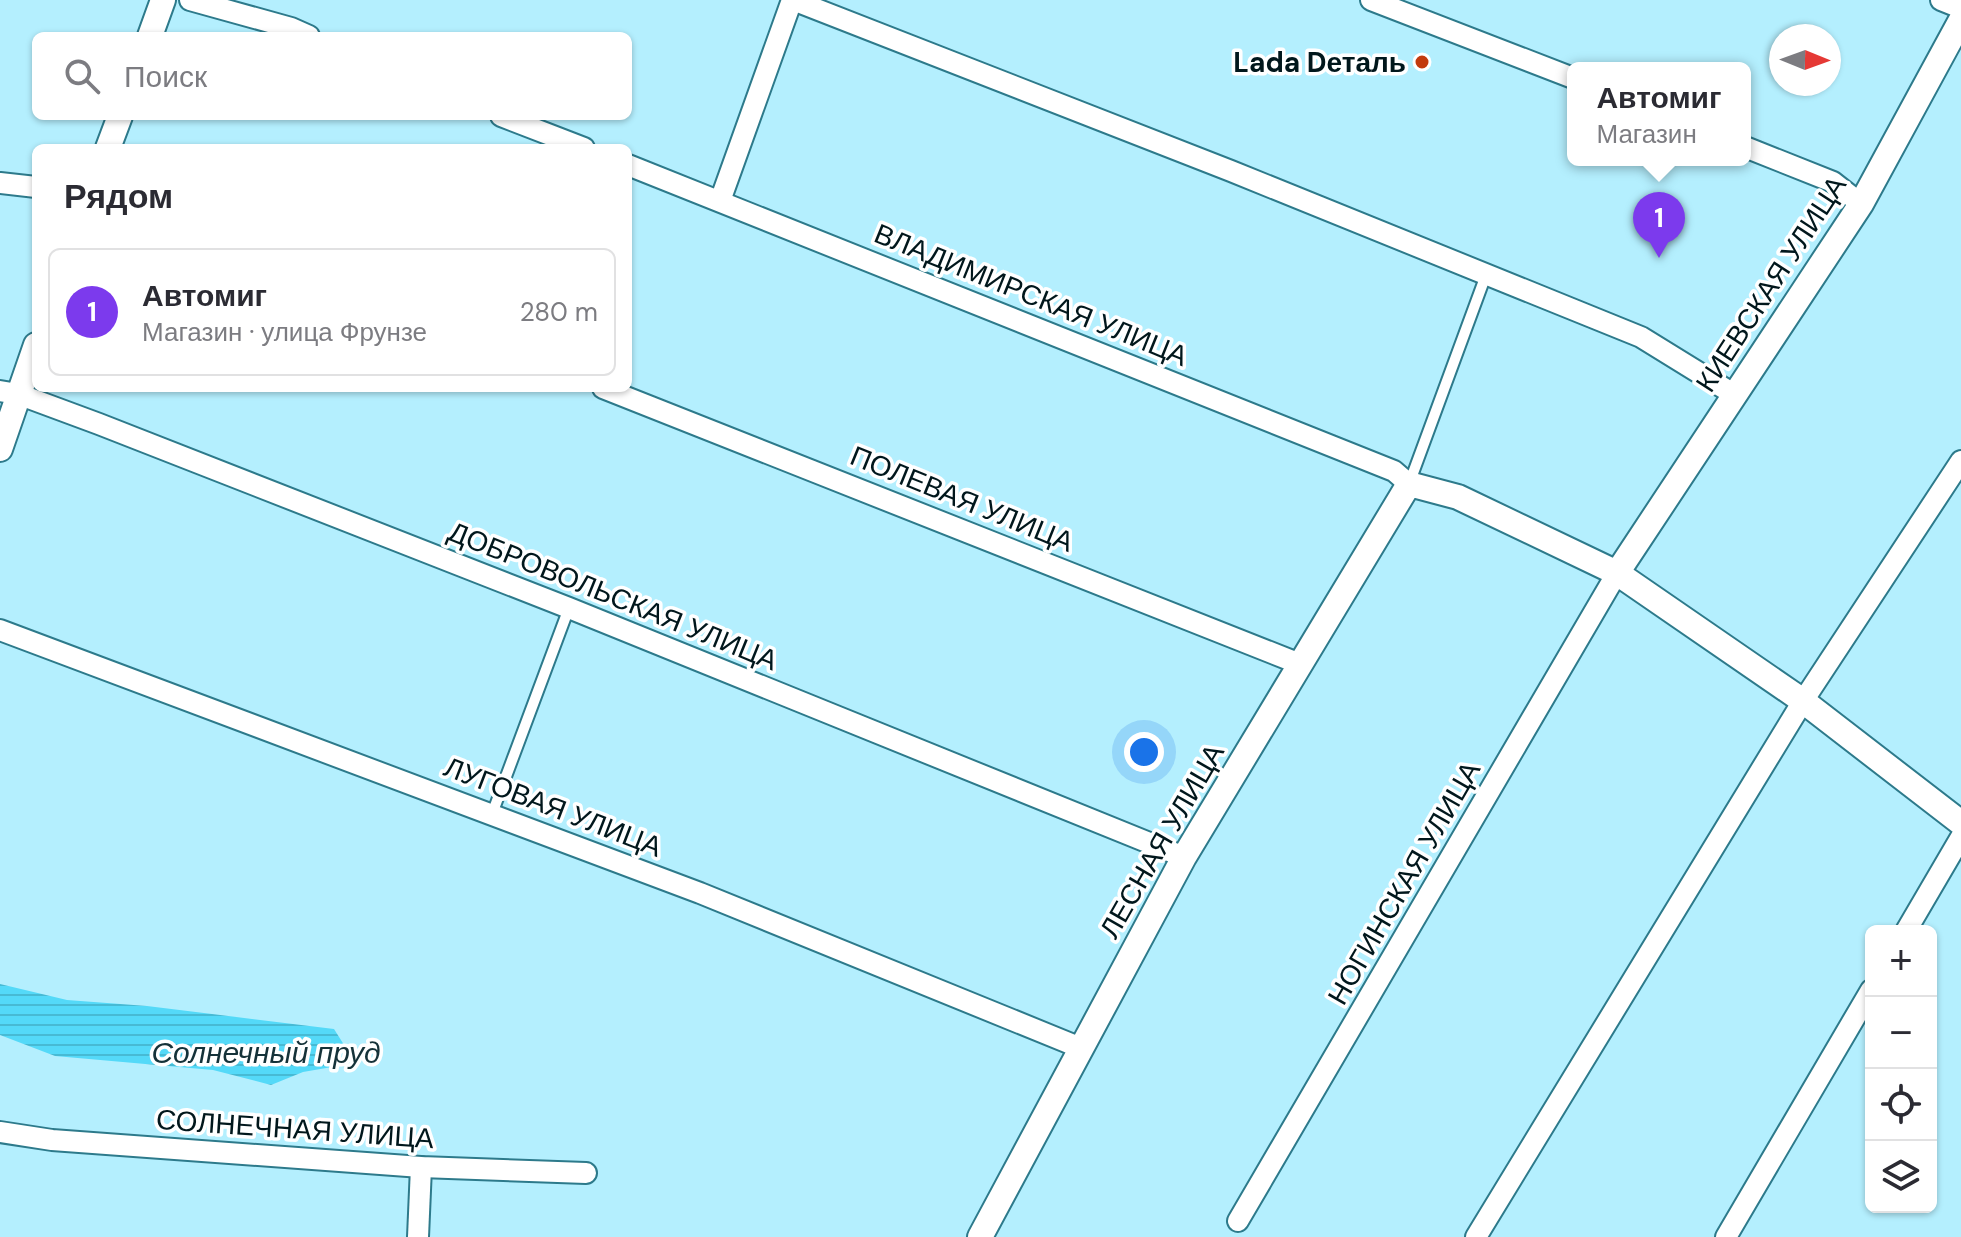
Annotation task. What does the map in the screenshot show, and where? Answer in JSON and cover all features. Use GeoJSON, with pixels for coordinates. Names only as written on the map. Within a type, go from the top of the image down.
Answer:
{"type":"FeatureCollection","features":[{"type":"Feature","properties":{"kind":"street"},"geometry":{"type":"LineString","coordinates":[[151,32],[163,0]]}},
{"type":"Feature","properties":{"kind":"street"},"geometry":{"type":"LineString","coordinates":[[190,0],[300,32]]}},
{"type":"Feature","properties":{"kind":"street"},"geometry":{"type":"LineString","coordinates":[[720,201],[793,0],[1231,171],[1641,337],[1735,395]]}},
{"type":"Feature","properties":{"kind":"street"},"geometry":{"type":"LineString","coordinates":[[1371,0],[1567,76]]}},
{"type":"Feature","properties":{"kind":"street"},"geometry":{"type":"LineString","coordinates":[[1941,0],[1961,8]]}},
{"type":"Feature","properties":{"kind":"street","name":"КИЕВСКАЯ УЛИЦА"},"geometry":{"type":"LineString","coordinates":[[1617,573],[1861,204],[1961,20]]}},
{"type":"Feature","properties":{"kind":"street"},"geometry":{"type":"LineString","coordinates":[[110,144],[118,120]]}},
{"type":"Feature","properties":{"kind":"street"},"geometry":{"type":"LineString","coordinates":[[511,120],[574,144]]}},
{"type":"Feature","properties":{"kind":"street"},"geometry":{"type":"LineString","coordinates":[[1751,149],[1833,182],[1861,204]]}},
{"type":"Feature","properties":{"kind":"street","name":"ВЛАДИМИРСКАЯ УЛИЦА"},"geometry":{"type":"LineString","coordinates":[[632,167],[1394,471],[1409,484]]}},
{"type":"Feature","properties":{"kind":"street"},"geometry":{"type":"LineString","coordinates":[[0,183],[32,187]]}},
{"type":"Feature","properties":{"kind":"street"},"geometry":{"type":"LineString","coordinates":[[0,449],[9,392],[32,352]]}},
{"type":"Feature","properties":{"kind":"street","name":"ДОБРОВОЛЬСКАЯ УЛИЦА"},"geometry":{"type":"LineString","coordinates":[[9,392],[569,608],[1184,857]]}},
{"type":"Feature","properties":{"kind":"street","name":"ПОЛЕВАЯ УЛИЦА"},"geometry":{"type":"LineString","coordinates":[[613,392],[1300,664]]}},
{"type":"Feature","properties":{"kind":"street"},"geometry":{"type":"LineString","coordinates":[[1476,1237],[1803,701],[1961,461]]}},
{"type":"Feature","properties":{"kind":"street"},"geometry":{"type":"LineString","coordinates":[[1409,484],[1458,497],[1617,573],[1803,701],[1961,823]]}},
{"type":"Feature","properties":{"kind":"street","name":"ЛЕСНАЯ УЛИЦА"},"geometry":{"type":"LineString","coordinates":[[980,1236],[1184,857],[1409,484]]}},
{"type":"Feature","properties":{"kind":"street","name":"НОГИНСКАЯ УЛИЦА"},"geometry":{"type":"LineString","coordinates":[[1238,1221],[1617,573]]}},
{"type":"Feature","properties":{"kind":"street","name":"ЛУГОВАЯ УЛИЦА"},"geometry":{"type":"LineString","coordinates":[[0,630],[714,899],[1081,1048]]}},
{"type":"Feature","properties":{"kind":"street"},"geometry":{"type":"LineString","coordinates":[[1910,925],[1961,837]]}},
{"type":"Feature","properties":{"kind":"street"},"geometry":{"type":"LineString","coordinates":[[1726,1237],[1867,997]]}},
{"type":"Feature","properties":{"kind":"street","name":"СОЛНЕЧНАЯ УЛИЦА"},"geometry":{"type":"LineString","coordinates":[[0,1132],[52,1140],[421,1167],[586,1173]]}},
{"type":"Feature","properties":{"kind":"street"},"geometry":{"type":"LineString","coordinates":[[418,1237],[421,1167]]}},
{"type":"Feature","properties":{"kind":"lane"},"geometry":{"type":"LineString","coordinates":[[1409,484],[1486,275]]}},
{"type":"Feature","properties":{"kind":"lane"},"geometry":{"type":"LineString","coordinates":[[492,814],[569,608]]}},
{"type":"Feature","properties":{"kind":"water","name":"Солнечный пруд"},"geometry":{"type":"Polygon","coordinates":[[[0,984],[67,1000],[147,1006],[334,1029],[346,1048],[332,1067],[303,1072],[271,1085],[213,1070],[55,1056],[0,1035],[0,984]]]}},
{"type":"Feature","properties":{"kind":"place","name":"Lada Dеталь"},"geometry":{"type":"Point","coordinates":[1422,62]}},
{"type":"Feature","properties":{"kind":"place","name":"Автомиг"},"geometry":{"type":"Point","coordinates":[1659,258]}}]}
